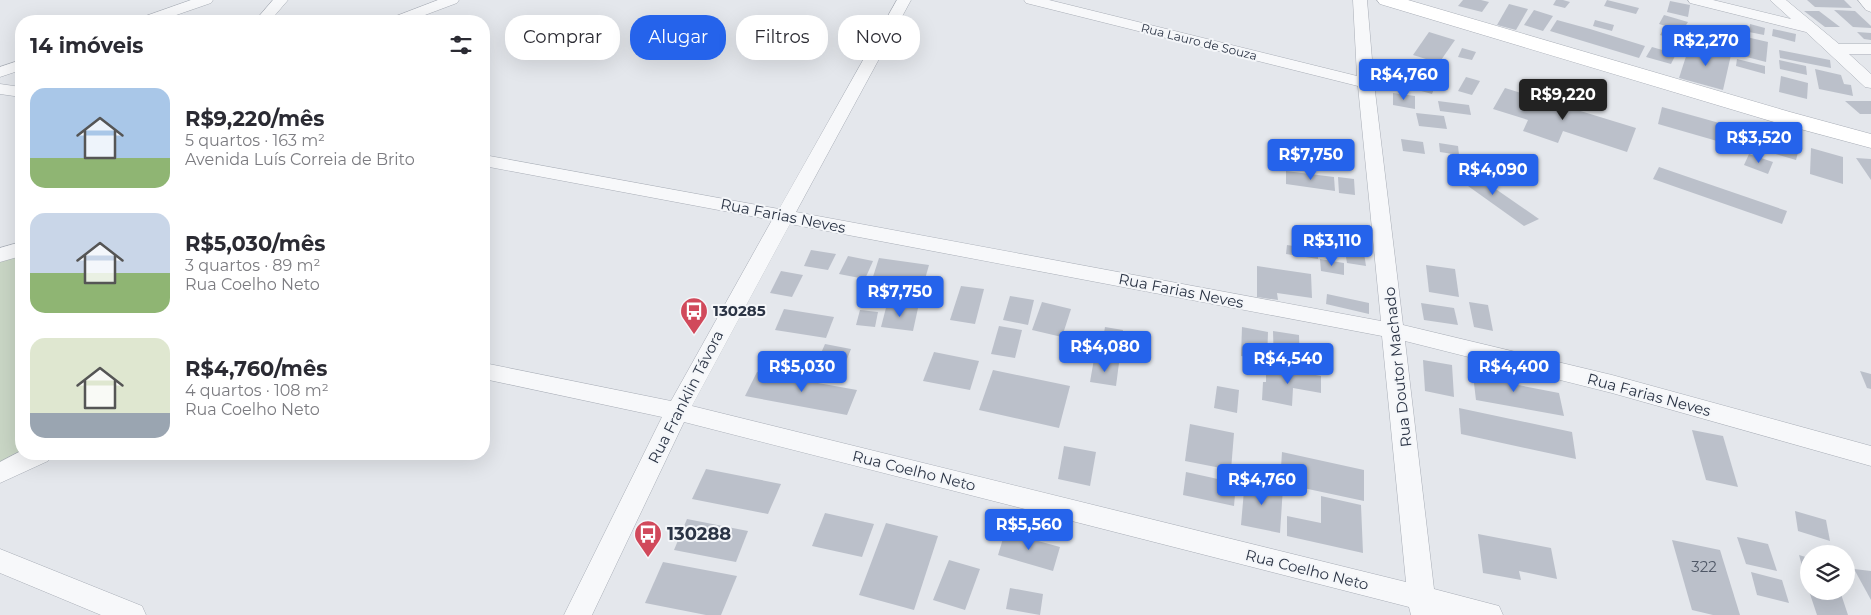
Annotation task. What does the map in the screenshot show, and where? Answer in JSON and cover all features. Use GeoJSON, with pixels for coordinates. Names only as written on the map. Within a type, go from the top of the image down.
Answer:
{"type":"FeatureCollection","features":[{"type":"Feature","properties":{"kind":"main road"},"geometry":{"type":"LineString","coordinates":[[1386,0],[1782,117],[1871,141]]}},
{"type":"Feature","properties":{"kind":"street"},"geometry":{"type":"LineString","coordinates":[[163,15],[206,0]]}},
{"type":"Feature","properties":{"kind":"street"},"geometry":{"type":"LineString","coordinates":[[267,15],[281,0]]}},
{"type":"Feature","properties":{"kind":"street"},"geometry":{"type":"LineString","coordinates":[[412,15],[452,0]]}},
{"type":"Feature","properties":{"kind":"street","name":"Rua Franklin Távora"},"geometry":{"type":"LineString","coordinates":[[578,615],[677,411],[904,0]]}},
{"type":"Feature","properties":{"kind":"street","name":"Rua Lauro de Souza"},"geometry":{"type":"LineString","coordinates":[[1032,0],[1366,83]]}},
{"type":"Feature","properties":{"kind":"street","name":"Rua Doutor Machado"},"geometry":{"type":"LineString","coordinates":[[1360,0],[1366,83],[1423,607]]}},
{"type":"Feature","properties":{"kind":"street"},"geometry":{"type":"LineString","coordinates":[[1695,0],[1812,29]]}},
{"type":"Feature","properties":{"kind":"street"},"geometry":{"type":"LineString","coordinates":[[1777,0],[1835,49],[1871,83]]}},
{"type":"Feature","properties":{"kind":"street"},"geometry":{"type":"LineString","coordinates":[[1865,0],[1871,7]]}},
{"type":"Feature","properties":{"kind":"street"},"geometry":{"type":"LineString","coordinates":[[1835,49],[1871,49]]}},
{"type":"Feature","properties":{"kind":"street"},"geometry":{"type":"LineString","coordinates":[[0,72],[15,67]]}},
{"type":"Feature","properties":{"kind":"street"},"geometry":{"type":"LineString","coordinates":[[0,88],[15,91]]}},
{"type":"Feature","properties":{"kind":"street","name":"Rua Farias Neves"},"geometry":{"type":"LineString","coordinates":[[490,161],[569,174],[784,217],[1394,331],[1612,384],[1871,456]]}},
{"type":"Feature","properties":{"kind":"street"},"geometry":{"type":"LineString","coordinates":[[0,255],[15,251]]}},
{"type":"Feature","properties":{"kind":"street","name":"Rua Coelho Neto"},"geometry":{"type":"LineString","coordinates":[[490,372],[677,411],[1423,607],[1489,615]]}},
{"type":"Feature","properties":{"kind":"street"},"geometry":{"type":"LineString","coordinates":[[0,473],[27,460]]}},
{"type":"Feature","properties":{"kind":"street"},"geometry":{"type":"LineString","coordinates":[[0,562],[132,615]]}},
{"type":"Feature","properties":{"kind":"green space"},"geometry":{"type":"Polygon","coordinates":[[[15,251],[15,460],[27,460],[0,473],[0,255],[15,251]]]}},
{"type":"Feature","properties":{"kind":"building"},"geometry":{"type":"Polygon","coordinates":[[[1463,0],[1489,2],[1482,12],[1458,6],[1463,0]]]}},
{"type":"Feature","properties":{"kind":"building"},"geometry":{"type":"Polygon","coordinates":[[[1556,0],[1570,2],[1565,8],[1553,5],[1556,0]]]}},
{"type":"Feature","properties":{"kind":"building"},"geometry":{"type":"Polygon","coordinates":[[[1607,0],[1639,8],[1636,14],[1604,6],[1607,0]]]}},
{"type":"Feature","properties":{"kind":"building"},"geometry":{"type":"Polygon","coordinates":[[[1807,0],[1844,0],[1852,8],[1815,7],[1807,0]]]}},
{"type":"Feature","properties":{"kind":"building"},"geometry":{"type":"Polygon","coordinates":[[[1670,1],[1690,5],[1688,17],[1667,12],[1670,1]]]}},
{"type":"Feature","properties":{"kind":"building"},"geometry":{"type":"Polygon","coordinates":[[[1509,4],[1528,9],[1516,30],[1497,25],[1509,4]]]}},
{"type":"Feature","properties":{"kind":"building"},"geometry":{"type":"Polygon","coordinates":[[[1534,10],[1553,16],[1543,31],[1524,25],[1534,10]]]}},
{"type":"Feature","properties":{"kind":"building"},"geometry":{"type":"Polygon","coordinates":[[[1834,10],[1855,11],[1871,28],[1853,27],[1834,10]]]}},
{"type":"Feature","properties":{"kind":"building"},"geometry":{"type":"Polygon","coordinates":[[[1804,11],[1819,11],[1840,27],[1825,27],[1804,11]]]}},
{"type":"Feature","properties":{"kind":"building"},"geometry":{"type":"Polygon","coordinates":[[[1664,15],[1688,22],[1682,31],[1659,24],[1664,15]]]}},
{"type":"Feature","properties":{"kind":"building"},"geometry":{"type":"Polygon","coordinates":[[[1557,20],[1645,46],[1639,58],[1550,31],[1557,20]]]}},
{"type":"Feature","properties":{"kind":"building"},"geometry":{"type":"Polygon","coordinates":[[[1595,20],[1614,25],[1612,31],[1593,26],[1595,20]]]}},
{"type":"Feature","properties":{"kind":"building"},"geometry":{"type":"Polygon","coordinates":[[[1750,24],[1765,28],[1764,35],[1749,32],[1750,24]]]}},
{"type":"Feature","properties":{"kind":"building"},"geometry":{"type":"Polygon","coordinates":[[[1664,28],[1688,35],[1685,43],[1660,35],[1664,28]]]}},
{"type":"Feature","properties":{"kind":"building"},"geometry":{"type":"Polygon","coordinates":[[[1773,29],[1796,34],[1795,42],[1772,36],[1773,29]]]}},
{"type":"Feature","properties":{"kind":"building"},"geometry":{"type":"Polygon","coordinates":[[[1429,32],[1455,40],[1439,63],[1413,55],[1429,32]]]}},
{"type":"Feature","properties":{"kind":"building"},"geometry":{"type":"Polygon","coordinates":[[[1857,32],[1871,33],[1871,40],[1864,39],[1857,32]]]}},
{"type":"Feature","properties":{"kind":"building"},"geometry":{"type":"Polygon","coordinates":[[[1742,36],[1768,42],[1766,62],[1739,55],[1742,36]]]}},
{"type":"Feature","properties":{"kind":"building"},"geometry":{"type":"Polygon","coordinates":[[[1690,44],[1731,55],[1723,90],[1679,78],[1690,44]]]}},
{"type":"Feature","properties":{"kind":"building"},"geometry":{"type":"Polygon","coordinates":[[[1652,47],[1676,54],[1671,64],[1646,57],[1652,47]]]}},
{"type":"Feature","properties":{"kind":"building"},"geometry":{"type":"Polygon","coordinates":[[[1462,48],[1476,52],[1472,60],[1458,57],[1462,48]]]}},
{"type":"Feature","properties":{"kind":"building"},"geometry":{"type":"Polygon","coordinates":[[[1779,50],[1830,60],[1831,68],[1780,58],[1779,50]]]}},
{"type":"Feature","properties":{"kind":"building"},"geometry":{"type":"Polygon","coordinates":[[[1737,59],[1765,66],[1765,74],[1736,66],[1737,59]]]}},
{"type":"Feature","properties":{"kind":"building"},"geometry":{"type":"Polygon","coordinates":[[[1779,60],[1806,66],[1807,75],[1780,69],[1779,60]]]}},
{"type":"Feature","properties":{"kind":"building"},"geometry":{"type":"Polygon","coordinates":[[[1815,69],[1841,75],[1844,84],[1851,85],[1853,96],[1819,89],[1815,69]]]}},
{"type":"Feature","properties":{"kind":"building"},"geometry":{"type":"Polygon","coordinates":[[[1408,76],[1436,83],[1432,94],[1403,86],[1408,76]]]}},
{"type":"Feature","properties":{"kind":"building"},"geometry":{"type":"Polygon","coordinates":[[[1781,76],[1808,83],[1807,99],[1779,92],[1781,76]]]}},
{"type":"Feature","properties":{"kind":"building"},"geometry":{"type":"Polygon","coordinates":[[[1466,77],[1480,81],[1472,95],[1458,91],[1466,77]]]}},
{"type":"Feature","properties":{"kind":"building"},"geometry":{"type":"Polygon","coordinates":[[[1505,88],[1636,128],[1627,152],[1563,131],[1558,143],[1523,131],[1528,120],[1493,109],[1505,88]]]}},
{"type":"Feature","properties":{"kind":"building"},"geometry":{"type":"Polygon","coordinates":[[[1393,93],[1415,96],[1415,109],[1393,105],[1393,93]]]}},
{"type":"Feature","properties":{"kind":"building"},"geometry":{"type":"Polygon","coordinates":[[[1438,101],[1469,105],[1471,115],[1440,111],[1438,101]]]}},
{"type":"Feature","properties":{"kind":"building"},"geometry":{"type":"Polygon","coordinates":[[[1845,101],[1871,101],[1871,114],[1860,114],[1845,101]]]}},
{"type":"Feature","properties":{"kind":"building"},"geometry":{"type":"Polygon","coordinates":[[[1662,107],[1741,129],[1738,147],[1658,124],[1662,107]]]}},
{"type":"Feature","properties":{"kind":"building"},"geometry":{"type":"Polygon","coordinates":[[[1416,113],[1444,116],[1447,129],[1419,126],[1416,113]]]}},
{"type":"Feature","properties":{"kind":"building"},"geometry":{"type":"Polygon","coordinates":[[[1766,135],[1800,145],[1796,160],[1762,150],[1766,135]]]}},
{"type":"Feature","properties":{"kind":"building"},"geometry":{"type":"Polygon","coordinates":[[[1401,139],[1423,142],[1425,154],[1403,151],[1401,139]]]}},
{"type":"Feature","properties":{"kind":"building"},"geometry":{"type":"Polygon","coordinates":[[[1439,143],[1458,146],[1459,155],[1440,152],[1439,143]]]}},
{"type":"Feature","properties":{"kind":"building"},"geometry":{"type":"Polygon","coordinates":[[[1811,148],[1843,157],[1843,184],[1810,174],[1811,148]]]}},
{"type":"Feature","properties":{"kind":"building"},"geometry":{"type":"Polygon","coordinates":[[[1749,154],[1773,162],[1768,174],[1744,165],[1749,154]]]}},
{"type":"Feature","properties":{"kind":"building"},"geometry":{"type":"Polygon","coordinates":[[[1856,158],[1871,159],[1871,180],[1856,158]]]}},
{"type":"Feature","properties":{"kind":"building"},"geometry":{"type":"Polygon","coordinates":[[[1461,165],[1539,219],[1524,226],[1447,171],[1461,165]]]}},
{"type":"Feature","properties":{"kind":"building"},"geometry":{"type":"Polygon","coordinates":[[[1659,167],[1787,211],[1782,224],[1653,179],[1659,167]]]}},
{"type":"Feature","properties":{"kind":"building"},"geometry":{"type":"Polygon","coordinates":[[[1286,171],[1334,177],[1335,191],[1286,184],[1286,171]]]}},
{"type":"Feature","properties":{"kind":"building"},"geometry":{"type":"Polygon","coordinates":[[[1338,177],[1354,179],[1355,195],[1339,193],[1338,177]]]}},
{"type":"Feature","properties":{"kind":"building"},"geometry":{"type":"Polygon","coordinates":[[[1331,229],[1345,231],[1346,246],[1332,244],[1331,229]]]}},
{"type":"Feature","properties":{"kind":"building"},"geometry":{"type":"Polygon","coordinates":[[[1287,245],[1318,250],[1318,259],[1286,254],[1287,245]]]}},
{"type":"Feature","properties":{"kind":"building"},"geometry":{"type":"Polygon","coordinates":[[[811,250],[836,254],[828,270],[804,266],[811,250]]]}},
{"type":"Feature","properties":{"kind":"building"},"geometry":{"type":"Polygon","coordinates":[[[1345,251],[1364,253],[1366,266],[1347,263],[1345,251]]]}},
{"type":"Feature","properties":{"kind":"building"},"geometry":{"type":"Polygon","coordinates":[[[848,256],[873,261],[865,279],[839,274],[848,256]]]}},
{"type":"Feature","properties":{"kind":"building"},"geometry":{"type":"Polygon","coordinates":[[[879,258],[929,265],[921,293],[870,286],[879,258]]]}},
{"type":"Feature","properties":{"kind":"building"},"geometry":{"type":"Polygon","coordinates":[[[1320,259],[1344,263],[1344,275],[1321,271],[1320,259]]]}},
{"type":"Feature","properties":{"kind":"building"},"geometry":{"type":"Polygon","coordinates":[[[1426,265],[1455,269],[1459,297],[1429,292],[1426,265]]]}},
{"type":"Feature","properties":{"kind":"building"},"geometry":{"type":"Polygon","coordinates":[[[1257,266],[1311,274],[1312,298],[1277,293],[1278,300],[1257,297],[1257,266]]]}},
{"type":"Feature","properties":{"kind":"building"},"geometry":{"type":"Polygon","coordinates":[[[781,271],[803,275],[792,297],[770,293],[781,271]]]}},
{"type":"Feature","properties":{"kind":"building"},"geometry":{"type":"Polygon","coordinates":[[[961,286],[984,289],[975,324],[950,320],[961,286]]]}},
{"type":"Feature","properties":{"kind":"building"},"geometry":{"type":"Polygon","coordinates":[[[1327,294],[1369,303],[1369,314],[1326,304],[1327,294]]]}},
{"type":"Feature","properties":{"kind":"building"},"geometry":{"type":"Polygon","coordinates":[[[1010,296],[1034,300],[1028,325],[1003,320],[1010,296]]]}},
{"type":"Feature","properties":{"kind":"building"},"geometry":{"type":"Polygon","coordinates":[[[1042,302],[1071,309],[1062,337],[1032,330],[1042,302]]]}},
{"type":"Feature","properties":{"kind":"building"},"geometry":{"type":"Polygon","coordinates":[[[1469,302],[1488,305],[1493,331],[1474,327],[1469,302]]]}},
{"type":"Feature","properties":{"kind":"building"},"geometry":{"type":"Polygon","coordinates":[[[1421,303],[1454,308],[1458,325],[1424,320],[1421,303]]]}},
{"type":"Feature","properties":{"kind":"building"},"geometry":{"type":"Polygon","coordinates":[[[887,304],[918,308],[913,331],[881,327],[887,304]]]}},
{"type":"Feature","properties":{"kind":"building"},"geometry":{"type":"Polygon","coordinates":[[[784,309],[834,317],[826,338],[775,330],[784,309]]]}},
{"type":"Feature","properties":{"kind":"building"},"geometry":{"type":"Polygon","coordinates":[[[860,310],[878,312],[875,327],[856,325],[860,310]]]}},
{"type":"Feature","properties":{"kind":"building"},"geometry":{"type":"Polygon","coordinates":[[[999,326],[1022,330],[1015,358],[991,354],[999,326]]]}},
{"type":"Feature","properties":{"kind":"building"},"geometry":{"type":"Polygon","coordinates":[[[1105,327],[1123,330],[1120,348],[1102,345],[1105,327]]]}},
{"type":"Feature","properties":{"kind":"building"},"geometry":{"type":"Polygon","coordinates":[[[1242,327],[1268,332],[1267,360],[1241,356],[1242,327]]]}},
{"type":"Feature","properties":{"kind":"building"},"geometry":{"type":"Polygon","coordinates":[[[1273,331],[1299,335],[1300,368],[1274,364],[1273,331]]]}},
{"type":"Feature","properties":{"kind":"building"},"geometry":{"type":"Polygon","coordinates":[[[825,344],[851,349],[839,379],[812,374],[825,344]]]}},
{"type":"Feature","properties":{"kind":"building"},"geometry":{"type":"Polygon","coordinates":[[[934,352],[979,361],[970,390],[923,381],[934,352]]]}},
{"type":"Feature","properties":{"kind":"building"},"geometry":{"type":"Polygon","coordinates":[[[1094,359],[1119,363],[1116,386],[1090,382],[1094,359]]]}},
{"type":"Feature","properties":{"kind":"building"},"geometry":{"type":"Polygon","coordinates":[[[1423,360],[1452,365],[1454,397],[1425,391],[1423,360]]]}},
{"type":"Feature","properties":{"kind":"building"},"geometry":{"type":"Polygon","coordinates":[[[1266,366],[1321,376],[1321,393],[1293,388],[1292,406],[1262,400],[1263,382],[1266,382],[1266,366]]]}},
{"type":"Feature","properties":{"kind":"building"},"geometry":{"type":"Polygon","coordinates":[[[1472,367],[1511,374],[1513,384],[1559,393],[1564,416],[1476,400],[1472,367]]]}},
{"type":"Feature","properties":{"kind":"building"},"geometry":{"type":"Polygon","coordinates":[[[993,370],[1070,386],[1059,428],[979,410],[993,370]]]}},
{"type":"Feature","properties":{"kind":"building"},"geometry":{"type":"Polygon","coordinates":[[[1860,371],[1871,374],[1871,389],[1867,388],[1860,371]]]}},
{"type":"Feature","properties":{"kind":"building"},"geometry":{"type":"Polygon","coordinates":[[[757,372],[857,390],[847,415],[745,396],[757,372]]]}},
{"type":"Feature","properties":{"kind":"building"},"geometry":{"type":"Polygon","coordinates":[[[1217,386],[1239,390],[1237,413],[1214,408],[1217,386]]]}},
{"type":"Feature","properties":{"kind":"building"},"geometry":{"type":"Polygon","coordinates":[[[1459,408],[1572,432],[1576,459],[1461,434],[1459,408]]]}},
{"type":"Feature","properties":{"kind":"building"},"geometry":{"type":"Polygon","coordinates":[[[1190,424],[1234,433],[1231,470],[1185,461],[1190,424]]]}},
{"type":"Feature","properties":{"kind":"building"},"geometry":{"type":"Polygon","coordinates":[[[1692,430],[1723,436],[1738,487],[1706,480],[1692,430]]]}},
{"type":"Feature","properties":{"kind":"building"},"geometry":{"type":"Polygon","coordinates":[[[1064,446],[1096,452],[1090,486],[1058,479],[1064,446]]]}},
{"type":"Feature","properties":{"kind":"building"},"geometry":{"type":"Polygon","coordinates":[[[1282,452],[1364,470],[1364,501],[1280,483],[1282,452]]]}},
{"type":"Feature","properties":{"kind":"building"},"geometry":{"type":"Polygon","coordinates":[[[706,469],[781,484],[768,514],[692,499],[706,469]]]}},
{"type":"Feature","properties":{"kind":"building"},"geometry":{"type":"Polygon","coordinates":[[[1186,472],[1236,483],[1234,506],[1183,495],[1186,472]]]}},
{"type":"Feature","properties":{"kind":"building"},"geometry":{"type":"Polygon","coordinates":[[[1245,479],[1283,487],[1280,533],[1241,525],[1245,479]]]}},
{"type":"Feature","properties":{"kind":"building"},"geometry":{"type":"Polygon","coordinates":[[[1321,496],[1361,505],[1363,553],[1287,536],[1287,516],[1321,523],[1321,496]]]}},
{"type":"Feature","properties":{"kind":"building"},"geometry":{"type":"Polygon","coordinates":[[[1795,511],[1826,520],[1830,541],[1798,531],[1795,511]]]}},
{"type":"Feature","properties":{"kind":"building"},"geometry":{"type":"Polygon","coordinates":[[[825,513],[874,524],[862,557],[812,546],[825,513]]]}},
{"type":"Feature","properties":{"kind":"building"},"geometry":{"type":"Polygon","coordinates":[[[687,519],[748,531],[736,562],[674,550],[687,519]]]}},
{"type":"Feature","properties":{"kind":"building"},"geometry":{"type":"Polygon","coordinates":[[[886,523],[938,536],[914,610],[859,595],[886,523]]]}},
{"type":"Feature","properties":{"kind":"building"},"geometry":{"type":"Polygon","coordinates":[[[1005,532],[1060,547],[1053,571],[998,555],[1005,532]]]}},
{"type":"Feature","properties":{"kind":"building"},"geometry":{"type":"Polygon","coordinates":[[[1478,534],[1551,548],[1557,579],[1519,571],[1521,580],[1483,573],[1478,534]]]}},
{"type":"Feature","properties":{"kind":"building"},"geometry":{"type":"Polygon","coordinates":[[[1737,537],[1768,544],[1777,571],[1746,564],[1737,537]]]}},
{"type":"Feature","properties":{"kind":"building"},"geometry":{"type":"Polygon","coordinates":[[[1672,540],[1720,550],[1740,615],[1713,615],[1692,610],[1672,540]]]}},
{"type":"Feature","properties":{"kind":"building"},"geometry":{"type":"Polygon","coordinates":[[[949,560],[980,569],[965,610],[933,600],[949,560]]]}},
{"type":"Feature","properties":{"kind":"building"},"geometry":{"type":"Polygon","coordinates":[[[663,562],[737,576],[721,615],[706,615],[645,603],[663,562]]]}},
{"type":"Feature","properties":{"kind":"building"},"geometry":{"type":"Polygon","coordinates":[[[1855,569],[1871,571],[1871,600],[1855,571],[1855,569]]]}},
{"type":"Feature","properties":{"kind":"building"},"geometry":{"type":"Polygon","coordinates":[[[1751,572],[1782,580],[1789,603],[1757,595],[1751,572]]]}},
{"type":"Feature","properties":{"kind":"building"},"geometry":{"type":"Polygon","coordinates":[[[1010,588],[1043,594],[1040,615],[1006,609],[1010,588]]]}},
{"type":"Feature","properties":{"kind":"building"},"geometry":{"type":"Polygon","coordinates":[[[1812,600],[1843,600],[1848,615],[1817,615],[1812,600]]]}},
{"type":"Feature","properties":{"kind":"place","name":"130285"},"geometry":{"type":"Point","coordinates":[694,335]}},
{"type":"Feature","properties":{"kind":"place","name":"130288"},"geometry":{"type":"Point","coordinates":[648,558]}}]}
